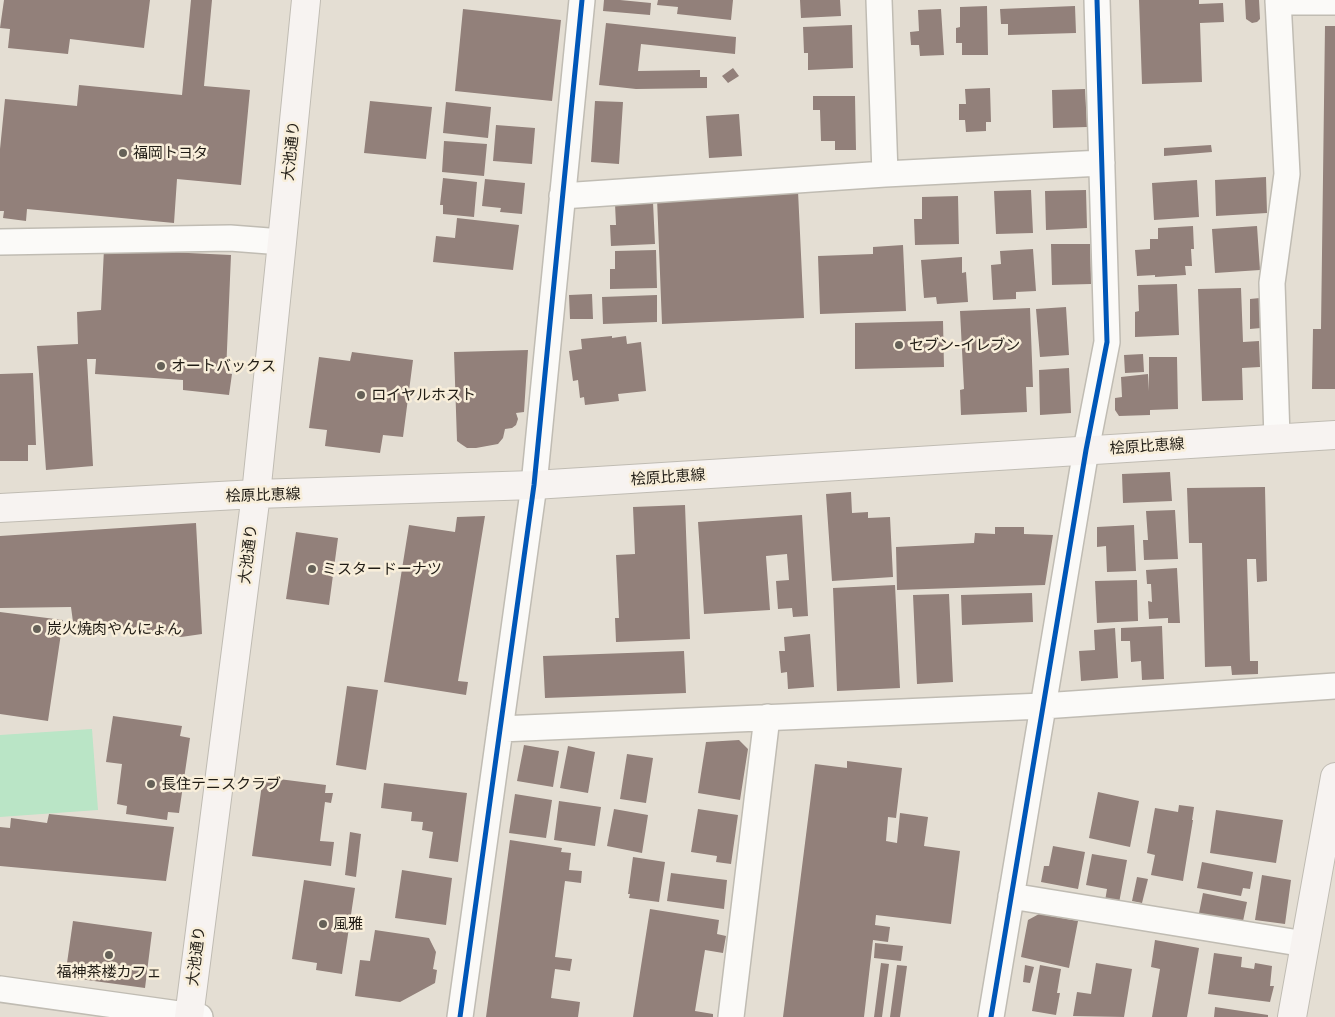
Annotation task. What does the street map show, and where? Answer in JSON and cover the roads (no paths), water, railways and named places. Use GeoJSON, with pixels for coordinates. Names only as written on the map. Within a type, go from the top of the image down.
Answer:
{"type":"FeatureCollection","features":[{"type":"Feature","properties":{"kind":"main road","name":"大池通り"},"geometry":{"type":"LineString","coordinates":[[192,1017],[256,494],[306,0]]}},
{"type":"Feature","properties":{"kind":"main road","name":"桧原比恵線"},"geometry":{"type":"LineString","coordinates":[[0,508],[256,494],[534,485],[1335,435]]}},
{"type":"Feature","properties":{"kind":"main road"},"geometry":{"type":"LineString","coordinates":[[1292,1017],[1335,777]]}},
{"type":"Feature","properties":{"kind":"street"},"geometry":{"type":"LineString","coordinates":[[460,1017],[534,485],[582,0]]}},
{"type":"Feature","properties":{"kind":"street"},"geometry":{"type":"LineString","coordinates":[[879,0],[885,174]]}},
{"type":"Feature","properties":{"kind":"street"},"geometry":{"type":"LineString","coordinates":[[990,1017],[1086,450],[1107,342],[1098,0]]}},
{"type":"Feature","properties":{"kind":"street"},"geometry":{"type":"LineString","coordinates":[[1277,438],[1272,283],[1287,174],[1278,1],[1335,2]]}},
{"type":"Feature","properties":{"kind":"street"},"geometry":{"type":"LineString","coordinates":[[562,196],[885,174],[1102,163]]}},
{"type":"Feature","properties":{"kind":"street"},"geometry":{"type":"LineString","coordinates":[[0,242],[230,238],[282,242]]}},
{"type":"Feature","properties":{"kind":"street"},"geometry":{"type":"LineString","coordinates":[[500,728],[1043,706],[1335,686]]}},
{"type":"Feature","properties":{"kind":"street"},"geometry":{"type":"LineString","coordinates":[[731,1017],[767,717]]}},
{"type":"Feature","properties":{"kind":"street"},"geometry":{"type":"LineString","coordinates":[[1011,896],[1305,944]]}},
{"type":"Feature","properties":{"kind":"street"},"geometry":{"type":"LineString","coordinates":[[0,989],[192,1017]]}},
{"type":"Feature","properties":{"kind":"place","name":"福岡トヨタ"},"geometry":{"type":"Point","coordinates":[123,153]}},
{"type":"Feature","properties":{"kind":"place","name":"セブン-イレブン"},"geometry":{"type":"Point","coordinates":[899,345]}},
{"type":"Feature","properties":{"kind":"place","name":"オートバックス"},"geometry":{"type":"Point","coordinates":[161,366]}},
{"type":"Feature","properties":{"kind":"place","name":"ロイヤルホスト"},"geometry":{"type":"Point","coordinates":[361,395]}},
{"type":"Feature","properties":{"kind":"place","name":"ミスタードーナツ"},"geometry":{"type":"Point","coordinates":[312,569]}},
{"type":"Feature","properties":{"kind":"place","name":"炭火焼肉やんにょん"},"geometry":{"type":"Point","coordinates":[37,629]}},
{"type":"Feature","properties":{"kind":"place","name":"長住テニスクラブ"},"geometry":{"type":"Point","coordinates":[151,784]}},
{"type":"Feature","properties":{"kind":"place","name":"風雅"},"geometry":{"type":"Point","coordinates":[323,924]}},
{"type":"Feature","properties":{"kind":"place","name":"福神茶楼カフェ"},"geometry":{"type":"Point","coordinates":[109,955]}}]}
